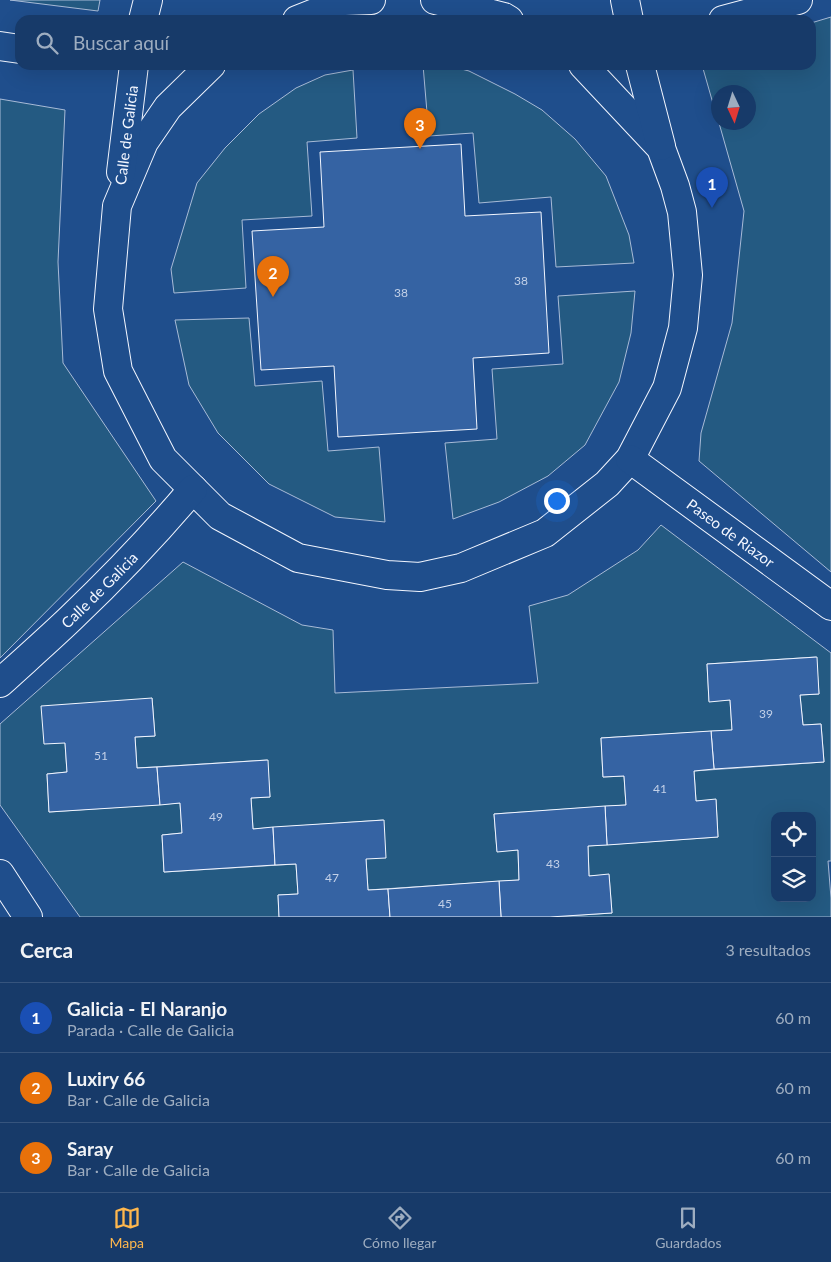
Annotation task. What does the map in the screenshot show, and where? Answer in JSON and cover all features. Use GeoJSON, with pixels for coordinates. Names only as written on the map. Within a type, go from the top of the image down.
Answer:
{"type":"FeatureCollection","features":[{"type":"Feature","properties":{"kind":"street"},"geometry":{"type":"LineString","coordinates":[[144,15],[148,0]]}},
{"type":"Feature","properties":{"kind":"street"},"geometry":{"type":"LineString","coordinates":[[310,15],[346,1],[371,0]]}},
{"type":"Feature","properties":{"kind":"street"},"geometry":{"type":"LineString","coordinates":[[435,0],[496,15]]}},
{"type":"Feature","properties":{"kind":"street"},"geometry":{"type":"LineString","coordinates":[[625,0],[628,15]]}},
{"type":"Feature","properties":{"kind":"street"},"geometry":{"type":"LineString","coordinates":[[741,15],[798,0]]}},
{"type":"Feature","properties":{"kind":"street"},"geometry":{"type":"LineString","coordinates":[[0,46],[15,48]]}},
{"type":"Feature","properties":{"kind":"street","name":"Calle de Galicia"},"geometry":{"type":"LineString","coordinates":[[133,70],[117,206],[108,309],[118,371],[163,458],[220,516],[298,558],[387,575],[420,576],[461,568],[545,534],[607,484],[630,459],[667,388],[683,328],[688,274],[682,212],[661,148]]}},
{"type":"Feature","properties":{"kind":"street"},"geometry":{"type":"LineString","coordinates":[[117,206],[144,142],[168,107],[207,70]]}},
{"type":"Feature","properties":{"kind":"street"},"geometry":{"type":"LineString","coordinates":[[588,70],[661,148]]}},
{"type":"Feature","properties":{"kind":"street"},"geometry":{"type":"LineString","coordinates":[[641,70],[661,148]]}},
{"type":"Feature","properties":{"kind":"street","name":"Paseo de Riazor"},"geometry":{"type":"LineString","coordinates":[[630,459],[831,606]]}},
{"type":"Feature","properties":{"kind":"street","name":"Calle de Galicia"},"geometry":{"type":"LineString","coordinates":[[0,683],[92,598],[163,525],[193,489]]}},
{"type":"Feature","properties":{"kind":"street"},"geometry":{"type":"LineString","coordinates":[[0,874],[28,917]]}},
{"type":"Feature","properties":{"kind":"shaded area"},"geometry":{"type":"Polygon","coordinates":[[[10,0],[100,0],[98,11],[10,0]]]}},
{"type":"Feature","properties":{"kind":"shaded area"},"geometry":{"type":"Polygon","coordinates":[[[831,17],[831,572],[699,461],[701,433],[732,323],[744,211],[721,130],[756,130],[756,85],[711,85],[711,96],[703,70],[816,70],[816,22],[831,17]]]}},
{"type":"Feature","properties":{"kind":"shaded area"},"geometry":{"type":"Polygon","coordinates":[[[353,70],[357,138],[307,142],[312,216],[242,220],[246,288],[174,293],[171,269],[197,183],[225,148],[259,114],[296,88],[325,75],[353,70]]]}},
{"type":"Feature","properties":{"kind":"shaded area"},"geometry":{"type":"Polygon","coordinates":[[[423,70],[469,71],[542,110],[575,139],[606,176],[629,235],[634,263],[556,267],[551,197],[479,203],[473,133],[429,136],[423,70]]]}},
{"type":"Feature","properties":{"kind":"shaded area"},"geometry":{"type":"Polygon","coordinates":[[[0,99],[65,110],[58,262],[63,363],[156,501],[0,658],[0,99]]]}},
{"type":"Feature","properties":{"kind":"shaded area"},"geometry":{"type":"Polygon","coordinates":[[[635,291],[631,333],[619,382],[585,445],[548,476],[499,502],[453,519],[445,443],[497,439],[492,369],[563,364],[558,296],[635,291]]]}},
{"type":"Feature","properties":{"kind":"shaded area"},"geometry":{"type":"Polygon","coordinates":[[[249,318],[255,386],[322,381],[328,451],[379,447],[385,522],[335,517],[269,484],[218,433],[189,385],[175,320],[249,318]]]}},
{"type":"Feature","properties":{"kind":"shaded area"},"geometry":{"type":"Polygon","coordinates":[[[661,525],[831,653],[831,861],[828,861],[831,917],[550,917],[612,913],[609,875],[589,876],[588,846],[718,837],[716,800],[696,801],[694,771],[824,762],[821,724],[803,725],[800,695],[819,694],[816,657],[707,664],[709,701],[730,700],[732,730],[601,738],[603,777],[624,776],[626,805],[494,814],[497,851],[518,850],[519,880],[368,890],[366,859],[383,820],[253,829],[251,798],[270,797],[267,760],[137,768],[135,737],[155,736],[152,698],[65,743],[67,772],[47,774],[49,812],[180,803],[182,833],[162,835],[164,872],[296,864],[298,894],[278,895],[279,917],[80,917],[0,805],[0,724],[183,562],[302,625],[333,630],[335,693],[538,683],[529,606],[568,595],[638,550],[661,525]]]}},
{"type":"Feature","properties":{"kind":"building"},"geometry":{"type":"Polygon","coordinates":[[[461,144],[465,216],[541,212],[549,353],[473,358],[477,429],[338,437],[334,366],[261,370],[252,231],[324,227],[320,152],[461,144]]]}},
{"type":"Feature","properties":{"kind":"building"},"geometry":{"type":"Polygon","coordinates":[[[817,657],[819,694],[800,695],[803,725],[821,724],[824,762],[714,769],[711,731],[732,730],[730,700],[709,702],[707,664],[817,657]]]}},
{"type":"Feature","properties":{"kind":"building"},"geometry":{"type":"Polygon","coordinates":[[[152,698],[155,736],[135,737],[137,768],[157,767],[160,805],[49,812],[47,774],[67,772],[65,743],[44,744],[41,706],[152,698]]]}},
{"type":"Feature","properties":{"kind":"building"},"geometry":{"type":"Polygon","coordinates":[[[711,731],[714,769],[694,771],[696,801],[716,799],[718,837],[607,845],[605,806],[626,805],[624,776],[603,777],[601,738],[711,731]]]}},
{"type":"Feature","properties":{"kind":"building"},"geometry":{"type":"Polygon","coordinates":[[[268,760],[270,797],[251,798],[253,829],[273,827],[275,865],[164,872],[162,835],[182,833],[180,803],[160,805],[157,767],[268,760]]]}},
{"type":"Feature","properties":{"kind":"building"},"geometry":{"type":"Polygon","coordinates":[[[605,806],[607,845],[588,846],[589,876],[609,874],[612,913],[550,917],[501,917],[499,881],[519,880],[518,850],[497,852],[494,814],[605,806]]]}},
{"type":"Feature","properties":{"kind":"building"},"geometry":{"type":"Polygon","coordinates":[[[384,820],[386,858],[366,859],[368,890],[388,889],[390,917],[279,917],[278,895],[298,894],[296,864],[275,865],[273,827],[384,820]]]}},
{"type":"Feature","properties":{"kind":"building"},"geometry":{"type":"Polygon","coordinates":[[[499,881],[501,917],[390,917],[388,889],[499,881]]]}},
{"type":"Feature","properties":{"kind":"place","name":"Saray"},"geometry":{"type":"Point","coordinates":[420,149]}},
{"type":"Feature","properties":{"kind":"place","name":"Galicia - El Naranjo"},"geometry":{"type":"Point","coordinates":[712,208]}},
{"type":"Feature","properties":{"kind":"place","name":"Luxiry 66"},"geometry":{"type":"Point","coordinates":[273,297]}}]}
